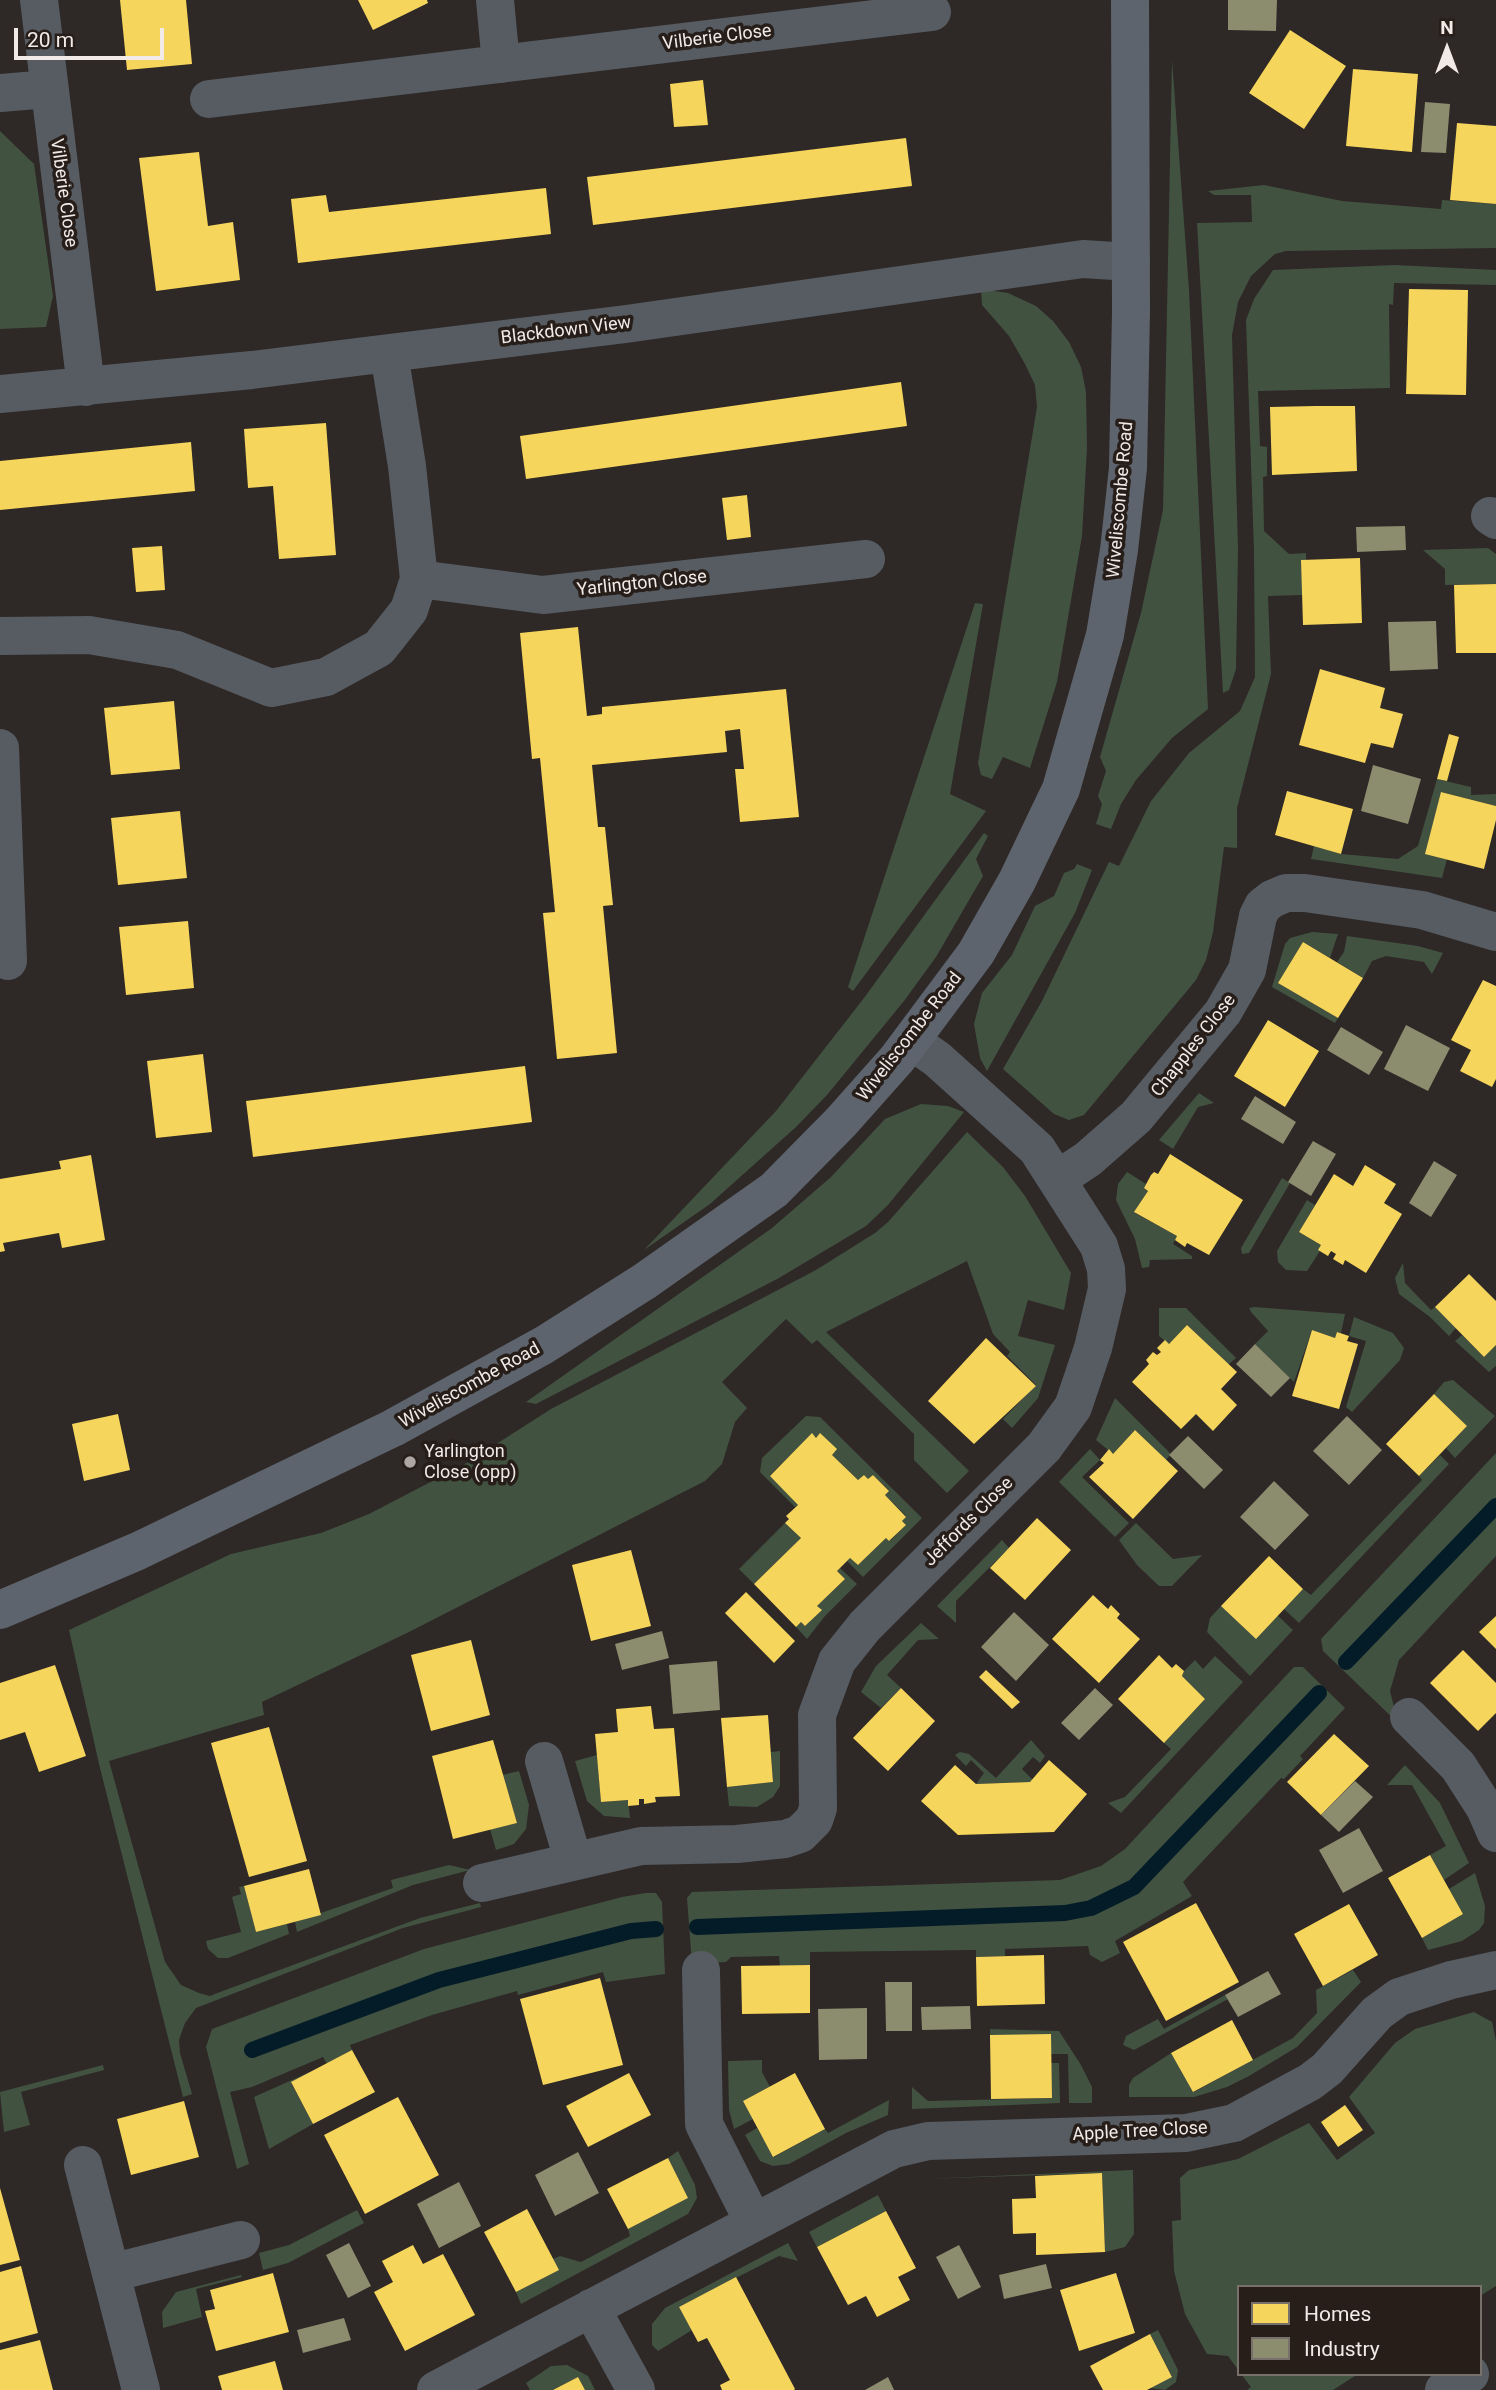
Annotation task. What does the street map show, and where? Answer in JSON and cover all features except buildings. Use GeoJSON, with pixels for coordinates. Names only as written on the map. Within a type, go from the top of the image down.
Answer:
{"type":"FeatureCollection","features":[{"type":"Feature","properties":{"kind":"main road","name":"Wiveliscombe Road"},"geometry":{"type":"LineString","coordinates":[[0,1610],[138,1551],[393,1429],[544,1345],[645,1280],[774,1190],[841,1122],[911,1041],[976,953],[1017,881],[1061,789],[1105,635],[1119,550],[1128,468],[1130,0]]}},
{"type":"Feature","properties":{"kind":"street","name":"Vilberie Close"},"geometry":{"type":"LineString","coordinates":[[39,0],[86,387]]}},
{"type":"Feature","properties":{"kind":"street"},"geometry":{"type":"LineString","coordinates":[[495,0],[501,64]]}},
{"type":"Feature","properties":{"kind":"street","name":"Vilberie Close"},"geometry":{"type":"LineString","coordinates":[[209,99],[932,12]]}},
{"type":"Feature","properties":{"kind":"street"},"geometry":{"type":"LineString","coordinates":[[0,93],[48,89]]}},
{"type":"Feature","properties":{"kind":"street","name":"Blackdown View"},"geometry":{"type":"LineString","coordinates":[[0,394],[86,387],[626,324],[1083,259],[1130,262]]}},
{"type":"Feature","properties":{"kind":"street"},"geometry":{"type":"LineString","coordinates":[[0,636],[89,635],[177,650],[271,688],[326,677],[379,648],[409,610],[419,579],[407,466],[389,353]]}},
{"type":"Feature","properties":{"kind":"street","name":"Yarlington Close"},"geometry":{"type":"LineString","coordinates":[[419,579],[543,595],[866,559]]}},
{"type":"Feature","properties":{"kind":"street"},"geometry":{"type":"LineString","coordinates":[[0,748],[8,961]]}},
{"type":"Feature","properties":{"kind":"street","name":"Chapples Close"},"geometry":{"type":"LineString","coordinates":[[1058,1179],[1088,1159],[1136,1117],[1223,1012],[1247,970],[1258,916],[1263,906],[1272,899],[1286,893],[1305,893],[1409,908],[1496,932]]}},
{"type":"Feature","properties":{"kind":"street","name":"Jeffords Close"},"geometry":{"type":"LineString","coordinates":[[482,1883],[641,1846],[785,1839],[800,1834],[814,1820],[818,1808],[817,1715],[837,1661],[865,1626],[1044,1447],[1073,1407],[1096,1338],[1107,1280],[1099,1246],[1037,1149],[937,1059],[911,1041]]}},
{"type":"Feature","properties":{"kind":"street"},"geometry":{"type":"LineString","coordinates":[[1409,1717],[1458,1766],[1485,1808],[1496,1833]]}},
{"type":"Feature","properties":{"kind":"street"},"geometry":{"type":"LineString","coordinates":[[544,1761],[573,1860]]}},
{"type":"Feature","properties":{"kind":"street"},"geometry":{"type":"LineString","coordinates":[[701,1970],[704,2124],[753,2221]]}},
{"type":"Feature","properties":{"kind":"street","name":"Apple Tree Close"},"geometry":{"type":"LineString","coordinates":[[436,2390],[873,2157],[909,2144],[1186,2133],[1234,2123],[1310,2082],[1327,2069],[1377,2013],[1399,1997],[1451,1980],[1496,1970]]}},
{"type":"Feature","properties":{"kind":"street"},"geometry":{"type":"LineString","coordinates":[[83,2165],[141,2390]]}},
{"type":"Feature","properties":{"kind":"street"},"geometry":{"type":"LineString","coordinates":[[111,2273],[241,2240]]}},
{"type":"Feature","properties":{"kind":"street"},"geometry":{"type":"LineString","coordinates":[[591,2308],[636,2390]]}},
{"type":"Feature","properties":{"kind":"street"},"geometry":{"type":"LineString","coordinates":[[1444,2390],[1467,2376]]}},
{"type":"Feature","properties":{"kind":"green space"},"geometry":{"type":"Polygon","coordinates":[[[1172,60],[1189,290],[1208,709],[1172,738],[1136,780],[1121,804],[1111,829],[1096,824],[1102,804],[1098,796],[1106,771],[1100,757],[1141,613],[1163,510],[1172,60]]]}},
{"type":"Feature","properties":{"kind":"green space"},"geometry":{"type":"Polygon","coordinates":[[[0,131],[34,164],[53,296],[46,327],[0,329],[0,131]]]}},
{"type":"Feature","properties":{"kind":"green space"},"geometry":{"type":"Polygon","coordinates":[[[1264,185],[1342,201],[1441,209],[1442,200],[1496,204],[1496,248],[1286,251],[1275,254],[1251,276],[1238,302],[1232,335],[1238,549],[1236,669],[1229,690],[1223,693],[1197,223],[1252,222],[1251,195],[1214,195],[1208,191],[1264,185]]]}},
{"type":"Feature","properties":{"kind":"green space"},"geometry":{"type":"Polygon","coordinates":[[[1395,265],[1496,270],[1496,285],[1394,283],[1393,305],[1389,304],[1390,388],[1258,391],[1260,446],[1267,447],[1267,476],[1263,477],[1264,531],[1289,554],[1306,553],[1306,560],[1302,595],[1268,596],[1271,674],[1237,808],[1237,848],[1224,847],[1213,932],[1206,960],[1196,980],[1084,1115],[1069,1120],[1054,1114],[1003,1069],[1042,1001],[1109,862],[1119,866],[1151,801],[1189,753],[1240,711],[1255,677],[1254,551],[1246,320],[1254,299],[1273,270],[1395,265]]]}},
{"type":"Feature","properties":{"kind":"green space"},"geometry":{"type":"Polygon","coordinates":[[[981,289],[1008,293],[1036,306],[1053,321],[1069,342],[1081,367],[1086,392],[1087,448],[1082,536],[1057,682],[1030,768],[1003,757],[992,779],[981,775],[978,763],[1037,407],[1035,385],[1009,336],[982,305],[981,289]]]}},
{"type":"Feature","properties":{"kind":"green space"},"geometry":{"type":"Polygon","coordinates":[[[1488,548],[1496,554],[1496,584],[1445,585],[1445,569],[1423,550],[1488,548]]]}},
{"type":"Feature","properties":{"kind":"green space"},"geometry":{"type":"Polygon","coordinates":[[[975,603],[983,604],[950,794],[986,811],[853,991],[848,987],[975,603]]]}},
{"type":"Feature","properties":{"kind":"green space"},"geometry":{"type":"Polygon","coordinates":[[[1437,779],[1471,787],[1471,795],[1496,794],[1496,806],[1442,792],[1447,859],[1442,878],[1311,859],[1314,846],[1341,854],[1398,859],[1418,846],[1437,779]]]}},
{"type":"Feature","properties":{"kind":"green space"},"geometry":{"type":"Polygon","coordinates":[[[984,833],[988,836],[976,859],[983,876],[936,957],[904,1001],[827,1095],[796,1127],[710,1204],[644,1250],[776,1111],[864,998],[984,833]]]}},
{"type":"Feature","properties":{"kind":"green space"},"geometry":{"type":"Polygon","coordinates":[[[1077,864],[1092,870],[1075,913],[987,1071],[980,1058],[974,1024],[982,993],[1012,955],[1035,906],[1054,896],[1064,873],[1074,869],[1077,864]]]}},
{"type":"Feature","properties":{"kind":"green space"},"geometry":{"type":"Polygon","coordinates":[[[1312,932],[1338,934],[1330,958],[1303,942],[1279,983],[1338,1018],[1335,1023],[1272,987],[1285,944],[1290,938],[1312,932]]]}},
{"type":"Feature","properties":{"kind":"green space"},"geometry":{"type":"Polygon","coordinates":[[[1347,936],[1418,946],[1443,953],[1432,974],[1424,962],[1386,956],[1372,961],[1363,978],[1337,962],[1344,952],[1347,936]]]}},
{"type":"Feature","properties":{"kind":"green space"},"geometry":{"type":"Polygon","coordinates":[[[1199,1093],[1214,1103],[1198,1107],[1173,1149],[1159,1140],[1199,1093]]]}},
{"type":"Feature","properties":{"kind":"green space"},"geometry":{"type":"Polygon","coordinates":[[[921,1104],[948,1106],[964,1112],[888,1205],[866,1226],[779,1278],[536,1404],[526,1402],[772,1228],[831,1177],[885,1119],[921,1104]]]}},
{"type":"Feature","properties":{"kind":"green space"},"geometry":{"type":"Polygon","coordinates":[[[967,1132],[1003,1167],[1025,1196],[1071,1273],[1064,1310],[1028,1300],[1018,1336],[1055,1345],[1038,1398],[1012,1428],[1003,1419],[1036,1385],[1007,1356],[1010,1352],[993,1334],[967,1261],[826,1332],[969,1471],[947,1493],[914,1460],[914,1434],[817,1340],[812,1344],[786,1319],[722,1382],[747,1408],[735,1422],[722,1464],[705,1481],[405,1634],[262,1702],[264,1715],[109,1761],[165,1962],[181,1985],[199,1993],[210,1996],[420,1918],[480,1903],[481,1907],[403,1928],[196,2008],[185,2023],[179,2040],[192,2094],[183,2097],[99,1764],[69,1630],[231,1554],[321,1533],[369,1514],[465,1464],[551,1409],[816,1270],[888,1222],[967,1132]]]}},
{"type":"Feature","properties":{"kind":"green space"},"geometry":{"type":"Polygon","coordinates":[[[1127,1172],[1146,1184],[1144,1188],[1148,1191],[1135,1213],[1177,1236],[1173,1244],[1192,1256],[1192,1259],[1150,1260],[1149,1267],[1142,1268],[1135,1239],[1116,1200],[1118,1184],[1127,1172]]]}},
{"type":"Feature","properties":{"kind":"green space"},"geometry":{"type":"Polygon","coordinates":[[[1282,1178],[1290,1183],[1249,1253],[1242,1254],[1241,1248],[1282,1178]]]}},
{"type":"Feature","properties":{"kind":"green space"},"geometry":{"type":"Polygon","coordinates":[[[1307,1200],[1315,1205],[1299,1232],[1321,1245],[1320,1251],[1307,1271],[1286,1270],[1278,1262],[1277,1251],[1307,1200]]]}},
{"type":"Feature","properties":{"kind":"green space"},"geometry":{"type":"Polygon","coordinates":[[[1403,1263],[1405,1283],[1431,1310],[1435,1307],[1456,1328],[1449,1336],[1430,1317],[1399,1294],[1395,1278],[1403,1263]]]}},
{"type":"Feature","properties":{"kind":"green space"},"geometry":{"type":"Polygon","coordinates":[[[1159,1308],[1186,1308],[1236,1358],[1228,1365],[1187,1325],[1169,1344],[1159,1336],[1159,1308]]]}},
{"type":"Feature","properties":{"kind":"green space"},"geometry":{"type":"Polygon","coordinates":[[[1249,1308],[1345,1314],[1341,1333],[1337,1332],[1335,1338],[1312,1330],[1294,1382],[1255,1344],[1268,1331],[1251,1312],[1249,1308]]]}},
{"type":"Feature","properties":{"kind":"green space"},"geometry":{"type":"Polygon","coordinates":[[[1354,1317],[1393,1333],[1404,1348],[1400,1360],[1352,1412],[1346,1407],[1366,1341],[1349,1336],[1354,1317]]]}},
{"type":"Feature","properties":{"kind":"green space"},"geometry":{"type":"Polygon","coordinates":[[[1462,1335],[1484,1357],[1496,1345],[1496,1366],[1489,1372],[1455,1341],[1462,1335]]]}},
{"type":"Feature","properties":{"kind":"green space"},"geometry":{"type":"Polygon","coordinates":[[[1453,1380],[1495,1416],[1455,1458],[1446,1448],[1467,1426],[1434,1394],[1444,1382],[1453,1380]]]}},
{"type":"Feature","properties":{"kind":"green space"},"geometry":{"type":"Polygon","coordinates":[[[1115,1398],[1171,1454],[1166,1460],[1135,1430],[1113,1454],[1096,1440],[1115,1398]]]}},
{"type":"Feature","properties":{"kind":"green space"},"geometry":{"type":"Polygon","coordinates":[[[806,1416],[820,1417],[922,1518],[863,1577],[847,1561],[850,1558],[858,1565],[886,1538],[890,1541],[906,1525],[902,1521],[906,1516],[885,1495],[889,1490],[873,1475],[868,1479],[864,1475],[858,1480],[832,1455],[821,1434],[816,1438],[812,1434],[770,1475],[798,1505],[795,1507],[760,1472],[762,1458],[806,1416]]]}},
{"type":"Feature","properties":{"kind":"green space"},"geometry":{"type":"Polygon","coordinates":[[[1090,1449],[1100,1460],[1082,1477],[1129,1523],[1115,1537],[1059,1482],[1090,1449]]]}},
{"type":"Feature","properties":{"kind":"green space"},"geometry":{"type":"Polygon","coordinates":[[[1496,1453],[1496,1556],[1399,1660],[1390,1691],[1398,1723],[1323,1651],[1321,1639],[1496,1453]]]}},
{"type":"Feature","properties":{"kind":"green space"},"geometry":{"type":"Polygon","coordinates":[[[1440,1455],[1449,1464],[1299,1623],[1284,1609],[1303,1589],[1311,1595],[1422,1480],[1419,1476],[1440,1455]]]}},
{"type":"Feature","properties":{"kind":"green space"},"geometry":{"type":"Polygon","coordinates":[[[785,1523],[801,1538],[754,1584],[739,1569],[785,1523]]]}},
{"type":"Feature","properties":{"kind":"green space"},"geometry":{"type":"Polygon","coordinates":[[[1136,1523],[1173,1559],[1202,1555],[1172,1586],[1159,1586],[1137,1565],[1119,1540],[1136,1523]]]}},
{"type":"Feature","properties":{"kind":"green space"},"geometry":{"type":"Polygon","coordinates":[[[1002,1540],[1009,1548],[956,1601],[956,1623],[937,1606],[1002,1540]]]}},
{"type":"Feature","properties":{"kind":"green space"},"geometry":{"type":"Polygon","coordinates":[[[840,1568],[857,1584],[825,1616],[807,1639],[796,1627],[801,1622],[805,1626],[821,1610],[817,1606],[845,1579],[837,1571],[840,1568]]]}},
{"type":"Feature","properties":{"kind":"green space"},"geometry":{"type":"Polygon","coordinates":[[[1221,1606],[1277,1615],[1293,1630],[1250,1676],[1207,1632],[1210,1618],[1221,1606]]]}},
{"type":"Feature","properties":{"kind":"green space"},"geometry":{"type":"Polygon","coordinates":[[[921,1623],[939,1639],[918,1640],[887,1675],[901,1688],[881,1708],[861,1692],[876,1666],[921,1623]]]}},
{"type":"Feature","properties":{"kind":"green space"},"geometry":{"type":"Polygon","coordinates":[[[1215,1656],[1243,1682],[1121,1813],[1108,1803],[1125,1797],[1171,1749],[1164,1743],[1205,1699],[1182,1676],[1184,1671],[1195,1660],[1203,1669],[1215,1656]]]}},
{"type":"Feature","properties":{"kind":"green space"},"geometry":{"type":"Polygon","coordinates":[[[1294,1667],[1303,1667],[1345,1708],[1300,1756],[1303,1759],[1284,1779],[1281,1778],[1183,1882],[1192,1896],[1115,1941],[1120,1953],[1102,1962],[1090,1955],[1088,1946],[1005,1949],[1005,1956],[976,1957],[976,1950],[810,1952],[810,1965],[780,1966],[779,1956],[731,1957],[726,1962],[692,1964],[687,1898],[692,1892],[1060,1880],[1101,1866],[1125,1849],[1294,1667]]]}},
{"type":"Feature","properties":{"kind":"green space"},"geometry":{"type":"Polygon","coordinates":[[[1031,1740],[1045,1756],[1040,1763],[1033,1757],[1022,1769],[1033,1780],[1030,1782],[976,1784],[984,1773],[971,1760],[966,1766],[955,1755],[960,1752],[969,1754],[996,1778],[1031,1740]]]}},
{"type":"Feature","properties":{"kind":"green space"},"geometry":{"type":"Polygon","coordinates":[[[780,1751],[780,1786],[773,1797],[757,1807],[729,1806],[727,1787],[773,1782],[771,1752],[780,1751]]]}},
{"type":"Feature","properties":{"kind":"green space"},"geometry":{"type":"Polygon","coordinates":[[[597,1755],[601,1802],[628,1800],[630,1818],[604,1816],[587,1801],[575,1761],[597,1755]]]}},
{"type":"Feature","properties":{"kind":"green space"},"geometry":{"type":"Polygon","coordinates":[[[1405,1765],[1440,1803],[1469,1863],[1444,1880],[1430,1855],[1446,1846],[1412,1785],[1387,1785],[1405,1765]]]}},
{"type":"Feature","properties":{"kind":"green space"},"geometry":{"type":"Polygon","coordinates":[[[519,1771],[529,1805],[526,1829],[514,1844],[496,1850],[490,1829],[517,1823],[502,1775],[519,1771]]]}},
{"type":"Feature","properties":{"kind":"green space"},"geometry":{"type":"Polygon","coordinates":[[[449,1865],[470,1870],[413,1885],[297,1932],[295,1922],[393,1888],[391,1880],[449,1865]]]}},
{"type":"Feature","properties":{"kind":"green space"},"geometry":{"type":"Polygon","coordinates":[[[1475,1873],[1485,1906],[1484,1923],[1479,1930],[1462,1941],[1428,1950],[1422,1938],[1463,1914],[1449,1889],[1475,1873]]]}},
{"type":"Feature","properties":{"kind":"green space"},"geometry":{"type":"Polygon","coordinates":[[[244,1886],[256,1932],[287,1924],[289,1934],[228,1958],[218,1958],[208,1949],[206,1941],[241,1932],[232,1897],[241,1894],[239,1887],[244,1886]]]}},
{"type":"Feature","properties":{"kind":"green space"},"geometry":{"type":"Polygon","coordinates":[[[646,1893],[656,1893],[662,1902],[665,1974],[606,1982],[603,1972],[518,1995],[517,1991],[432,2015],[350,2045],[352,2050],[327,2064],[323,2057],[252,2087],[230,2092],[249,2164],[237,2169],[206,2047],[212,2029],[424,1949],[646,1893]]]}},
{"type":"Feature","properties":{"kind":"green space"},"geometry":{"type":"Polygon","coordinates":[[[1353,1970],[1361,1982],[1297,2047],[1249,2076],[1227,2087],[1194,2097],[1129,2097],[1129,2085],[1133,2078],[1171,2053],[1194,2092],[1293,2038],[1317,2013],[1316,1990],[1353,1970]]]}},
{"type":"Feature","properties":{"kind":"green space"},"geometry":{"type":"Polygon","coordinates":[[[1225,1995],[1228,1999],[1134,2050],[1123,2045],[1126,2036],[1158,2019],[1164,2029],[1225,1995]]]}},
{"type":"Feature","properties":{"kind":"green space"},"geometry":{"type":"Polygon","coordinates":[[[1474,2012],[1492,2022],[1496,2041],[1496,2286],[1482,2295],[1482,2285],[1237,2285],[1237,2368],[1228,2356],[1207,2354],[1185,2314],[1174,2271],[1172,2221],[1181,2220],[1180,2178],[1189,2170],[1238,2159],[1309,2123],[1337,2160],[1375,2133],[1349,2097],[1395,2043],[1415,2029],[1474,2012]]]}},
{"type":"Feature","properties":{"kind":"green space"},"geometry":{"type":"Polygon","coordinates":[[[990,2029],[1059,2031],[1092,2087],[1092,2103],[1069,2103],[1068,2054],[1051,2054],[1050,2035],[990,2035],[990,2029]]]}},
{"type":"Feature","properties":{"kind":"green space"},"geometry":{"type":"Polygon","coordinates":[[[762,2060],[762,2072],[770,2087],[743,2101],[753,2119],[734,2129],[729,2110],[728,2061],[762,2060]]]}},
{"type":"Feature","properties":{"kind":"green space"},"geometry":{"type":"Polygon","coordinates":[[[1051,2063],[1059,2063],[1060,2103],[912,2109],[912,2087],[928,2101],[1052,2098],[1051,2063]]]}},
{"type":"Feature","properties":{"kind":"green space"},"geometry":{"type":"Polygon","coordinates":[[[103,2065],[104,2070],[21,2092],[30,2125],[4,2132],[0,2092],[103,2065]]]}},
{"type":"Feature","properties":{"kind":"green space"},"geometry":{"type":"Polygon","coordinates":[[[312,2071],[291,2083],[313,2124],[269,2149],[254,2097],[312,2071]]]}},
{"type":"Feature","properties":{"kind":"green space"},"geometry":{"type":"Polygon","coordinates":[[[889,2100],[888,2115],[846,2133],[789,2164],[773,2166],[760,2161],[745,2135],[757,2128],[774,2157],[825,2129],[828,2133],[889,2100]]]}},
{"type":"Feature","properties":{"kind":"green space"},"geometry":{"type":"Polygon","coordinates":[[[678,2151],[695,2185],[697,2198],[688,2214],[521,2304],[516,2292],[558,2270],[553,2259],[560,2256],[581,2262],[630,2236],[628,2229],[688,2198],[668,2158],[678,2151]]]}},
{"type":"Feature","properties":{"kind":"green space"},"geometry":{"type":"Polygon","coordinates":[[[1133,2170],[1134,2234],[1125,2247],[1105,2252],[1102,2173],[922,2179],[1133,2170]]]}},
{"type":"Feature","properties":{"kind":"green space"},"geometry":{"type":"Polygon","coordinates":[[[878,2195],[886,2211],[817,2247],[809,2232],[878,2195]]]}},
{"type":"Feature","properties":{"kind":"green space"},"geometry":{"type":"Polygon","coordinates":[[[357,2210],[364,2223],[288,2263],[263,2270],[259,2253],[289,2245],[357,2210]]]}},
{"type":"Feature","properties":{"kind":"green space"},"geometry":{"type":"Polygon","coordinates":[[[788,2243],[798,2261],[779,2256],[679,2307],[692,2330],[658,2351],[652,2345],[652,2324],[665,2308],[788,2243]]]}},
{"type":"Feature","properties":{"kind":"green space"},"geometry":{"type":"Polygon","coordinates":[[[241,2275],[242,2277],[196,2289],[202,2317],[163,2328],[162,2312],[176,2292],[241,2275]]]}},
{"type":"Feature","properties":{"kind":"green space"},"geometry":{"type":"Polygon","coordinates":[[[1158,2330],[1178,2370],[1176,2382],[1165,2390],[1150,2388],[1172,2376],[1150,2334],[1158,2330]]]}},
{"type":"Feature","properties":{"kind":"green space"},"geometry":{"type":"Polygon","coordinates":[[[567,2365],[588,2376],[595,2390],[585,2390],[578,2377],[553,2390],[530,2390],[526,2383],[551,2366],[567,2365]]]}},
{"type":"Feature","properties":{"kind":"green space"},"geometry":{"type":"Polygon","coordinates":[[[1243,2376],[1355,2376],[1333,2390],[1247,2390],[1251,2387],[1243,2376]]]}},
{"type":"Feature","properties":{"kind":"waterway"},"geometry":{"type":"LineString","coordinates":[[1346,1662],[1496,1506]]}},
{"type":"Feature","properties":{"kind":"waterway"},"geometry":{"type":"LineString","coordinates":[[697,1927],[1065,1913],[1091,1908],[1134,1887],[1319,1693]]}},
{"type":"Feature","properties":{"kind":"waterway"},"geometry":{"type":"LineString","coordinates":[[252,2050],[439,1980],[631,1931],[656,1929]]}},
{"type":"Feature","properties":{"kind":"place","name":"Yarlington Close (opp)"},"geometry":{"type":"Point","coordinates":[410,1462]}}]}
